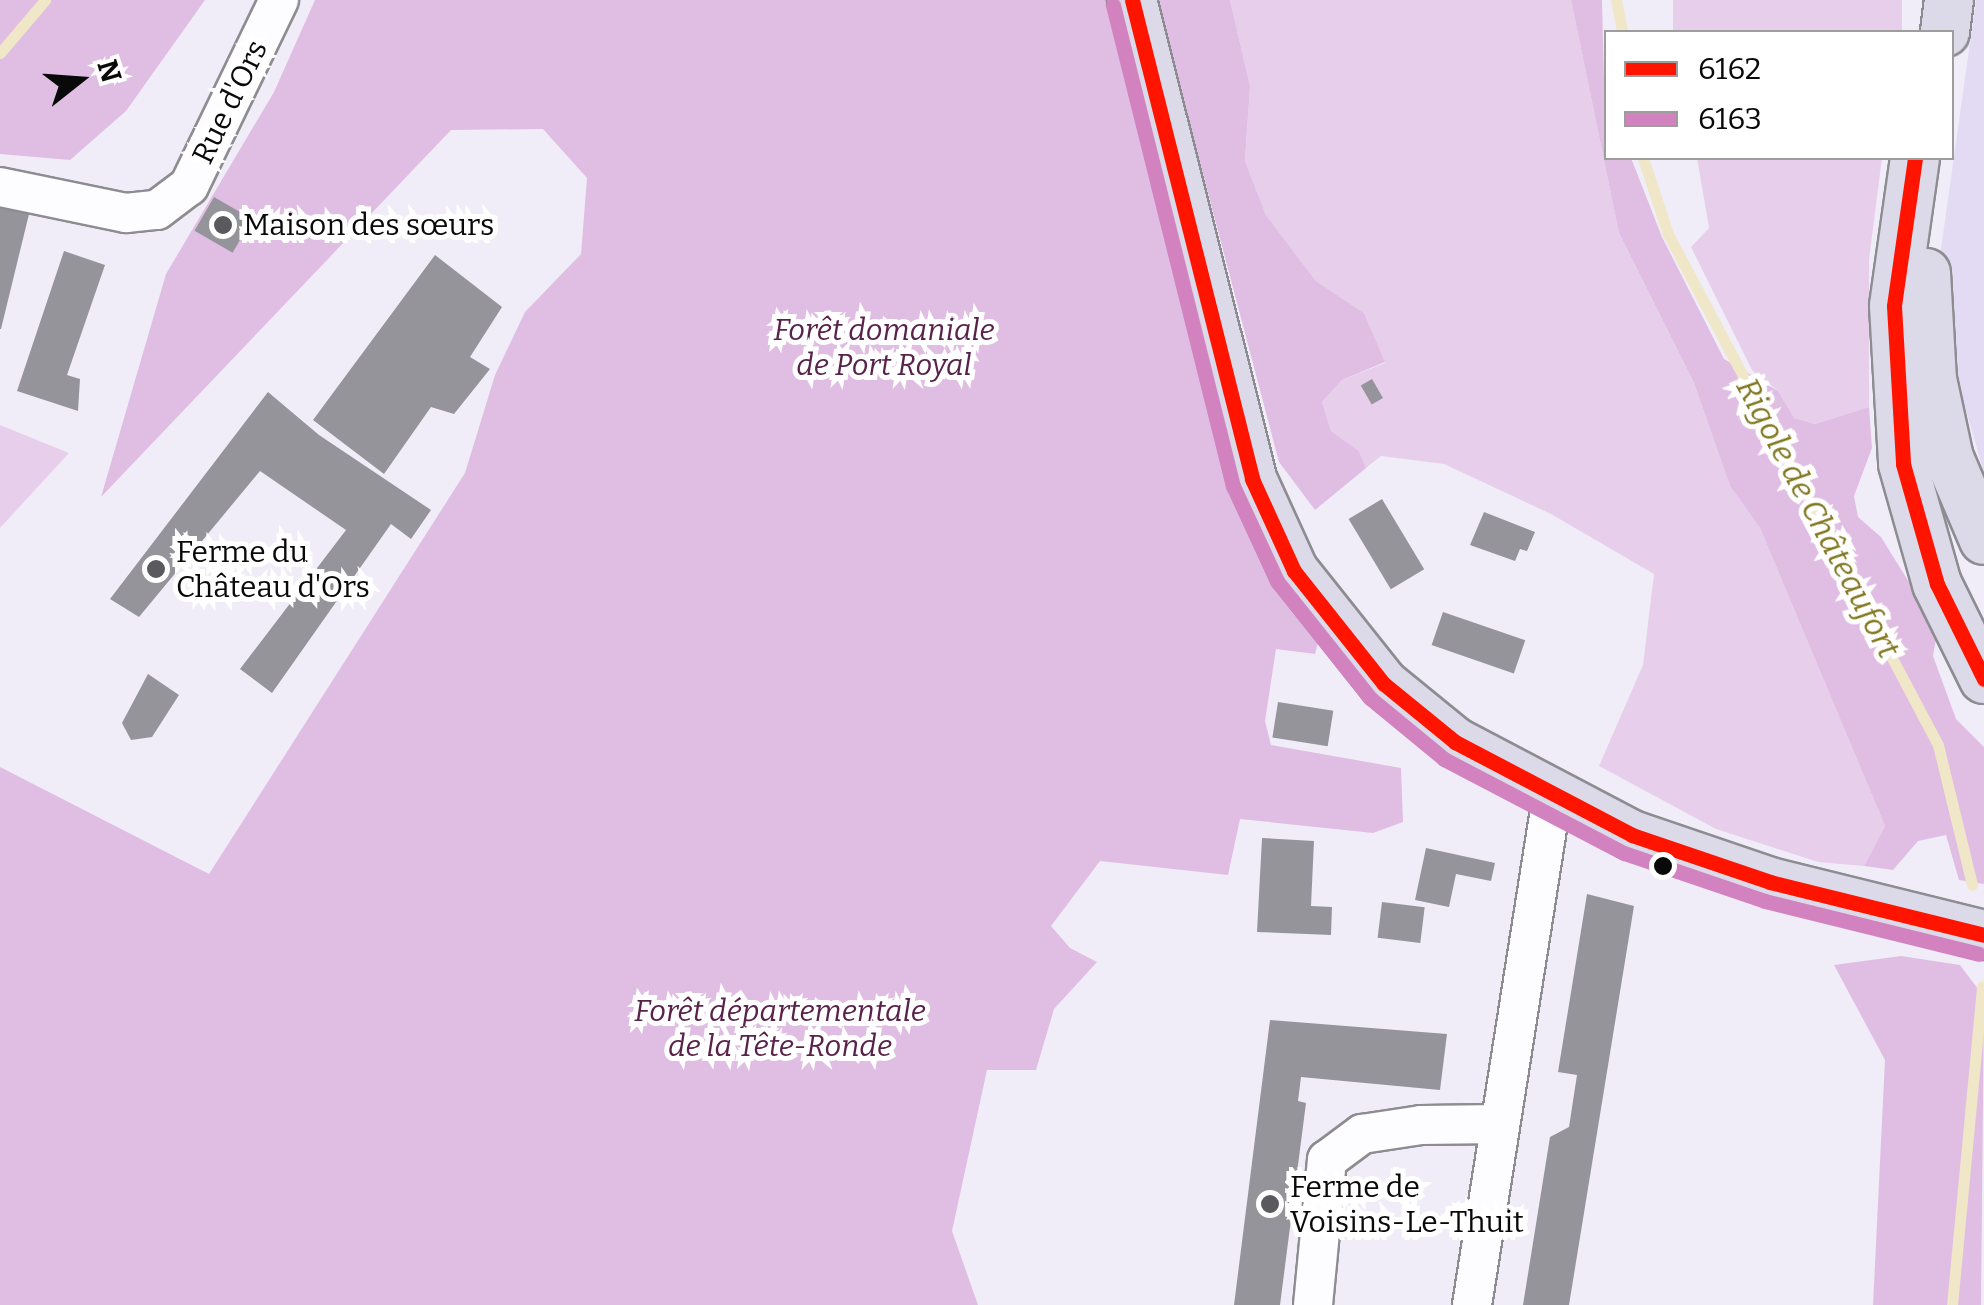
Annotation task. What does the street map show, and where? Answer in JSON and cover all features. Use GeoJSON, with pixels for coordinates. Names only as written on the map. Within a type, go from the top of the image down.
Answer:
{"type":"FeatureCollection","features":[{"type":"Feature","properties":{"kind":"main road"},"geometry":{"type":"LineString","coordinates":[[1132,0],[1252,479],[1294,571],[1384,684],[1455,742],[1552,797],[1632,835],[1738,872],[1984,935]]}},
{"type":"Feature","properties":{"kind":"main road"},"geometry":{"type":"LineString","coordinates":[[1945,30],[1950,0]]}},
{"type":"Feature","properties":{"kind":"main road"},"geometry":{"type":"LineString","coordinates":[[1915,160],[1894,306],[1903,464],[1937,584],[1983,674]]}},
{"type":"Feature","properties":{"kind":"main road"},"geometry":{"type":"LineString","coordinates":[[1938,160],[1925,307],[1932,379],[1949,458],[1984,540]]}},
{"type":"Feature","properties":{"kind":"street","name":"Rue d'Ors"},"geometry":{"type":"LineString","coordinates":[[0,187],[126,214],[157,210],[189,186],[279,0]]}},
{"type":"Feature","properties":{"kind":"street"},"geometry":{"type":"LineString","coordinates":[[1472,1305],[1552,797]]}},
{"type":"Feature","properties":{"kind":"street"},"geometry":{"type":"LineString","coordinates":[[1313,1305],[1327,1160],[1362,1134],[1421,1124],[1499,1124]]}},
{"type":"Feature","properties":{"kind":"shaded area"},"geometry":{"type":"Polygon","coordinates":[[[1230,0],[1571,0],[1619,233],[1694,383],[1730,486],[1760,528],[1885,826],[1864,866],[1818,862],[1716,829],[1599,766],[1643,665],[1654,574],[1551,514],[1444,464],[1381,456],[1366,468],[1359,451],[1331,431],[1322,402],[1342,380],[1385,363],[1364,313],[1316,281],[1266,215],[1245,161],[1250,86],[1230,0]]]}},
{"type":"Feature","properties":{"kind":"shaded area"},"geometry":{"type":"Polygon","coordinates":[[[1673,0],[1902,0],[1902,30],[1673,30],[1673,0]]]}},
{"type":"Feature","properties":{"kind":"shaded area"},"geometry":{"type":"Polygon","coordinates":[[[1976,0],[1984,0],[1984,473],[1949,351],[1941,249],[1976,0]]]}},
{"type":"Feature","properties":{"kind":"shaded area"},"geometry":{"type":"Polygon","coordinates":[[[1697,160],[1882,160],[1869,260],[1869,407],[1815,424],[1793,418],[1778,391],[1752,370],[1691,247],[1709,228],[1697,160]]]}},
{"type":"Feature","properties":{"kind":"shaded area"},"geometry":{"type":"Polygon","coordinates":[[[0,425],[69,453],[0,528],[0,425]]]}},
{"type":"Feature","properties":{"kind":"green space"},"geometry":{"type":"Polygon","coordinates":[[[0,0],[205,0],[126,111],[70,160],[0,154],[0,0]]]}},
{"type":"Feature","properties":{"kind":"green space","name":"Forêt domaniale de Port Royal"},"geometry":{"type":"Polygon","coordinates":[[[315,0],[1121,0],[1323,623],[1315,654],[1276,649],[1265,721],[1271,745],[1401,768],[1403,822],[1373,833],[1240,819],[1228,875],[1100,861],[1051,926],[1070,948],[1097,962],[1054,1009],[1036,1070],[987,1070],[952,1231],[978,1305],[0,1305],[0,767],[209,874],[465,473],[495,375],[525,312],[581,254],[587,178],[543,129],[451,130],[101,497],[166,274],[274,92],[315,0]]]}},
{"type":"Feature","properties":{"kind":"green space"},"geometry":{"type":"Polygon","coordinates":[[[1157,0],[1230,0],[1250,86],[1245,161],[1266,215],[1316,281],[1364,313],[1385,362],[1342,380],[1322,402],[1331,431],[1359,451],[1366,468],[1315,510],[1279,462],[1157,0]]]}},
{"type":"Feature","properties":{"kind":"green space"},"geometry":{"type":"Polygon","coordinates":[[[1571,0],[1602,0],[1604,160],[1632,160],[1662,237],[1724,359],[1778,391],[1794,418],[1815,424],[1869,407],[1872,448],[1854,496],[1858,517],[1881,537],[1912,587],[1936,639],[1933,656],[1956,719],[1984,747],[1984,884],[1959,880],[1946,835],[1918,841],[1893,870],[1864,866],[1885,826],[1760,528],[1730,486],[1694,383],[1619,233],[1571,0]]]}},
{"type":"Feature","properties":{"kind":"green space"},"geometry":{"type":"Polygon","coordinates":[[[1901,956],[1960,965],[1984,997],[1981,1305],[1873,1305],[1885,1060],[1834,965],[1901,956]]]}},
{"type":"Feature","properties":{"kind":"building","name":"Maison des sœurs"},"geometry":{"type":"Polygon","coordinates":[[[214,197],[252,219],[233,253],[194,231],[214,197]]]}},
{"type":"Feature","properties":{"kind":"building"},"geometry":{"type":"Polygon","coordinates":[[[0,203],[30,210],[1,329],[0,329],[0,203]]]}},
{"type":"Feature","properties":{"kind":"building"},"geometry":{"type":"Polygon","coordinates":[[[64,251],[105,265],[67,375],[80,379],[78,411],[17,391],[64,251]]]}},
{"type":"Feature","properties":{"kind":"building"},"geometry":{"type":"Polygon","coordinates":[[[435,255],[502,307],[470,357],[490,369],[454,414],[431,407],[384,474],[313,420],[435,255]]]}},
{"type":"Feature","properties":{"kind":"building"},"geometry":{"type":"Polygon","coordinates":[[[1372,379],[1383,398],[1372,405],[1361,386],[1372,379]]]}},
{"type":"Feature","properties":{"kind":"building","name":"Ferme du Château d'Ors"},"geometry":{"type":"Polygon","coordinates":[[[268,392],[319,435],[431,510],[411,539],[391,524],[272,693],[240,669],[346,530],[260,471],[139,617],[110,599],[268,392]]]}},
{"type":"Feature","properties":{"kind":"building"},"geometry":{"type":"Polygon","coordinates":[[[1382,499],[1424,569],[1391,589],[1349,519],[1382,499]]]}},
{"type":"Feature","properties":{"kind":"building"},"geometry":{"type":"Polygon","coordinates":[[[1484,512],[1535,532],[1527,551],[1520,549],[1515,561],[1470,545],[1484,512]]]}},
{"type":"Feature","properties":{"kind":"building"},"geometry":{"type":"Polygon","coordinates":[[[1443,612],[1525,640],[1514,673],[1432,645],[1443,612]]]}},
{"type":"Feature","properties":{"kind":"building"},"geometry":{"type":"Polygon","coordinates":[[[148,674],[179,695],[152,737],[131,740],[122,723],[148,674]]]}},
{"type":"Feature","properties":{"kind":"building"},"geometry":{"type":"Polygon","coordinates":[[[1278,702],[1333,711],[1328,746],[1272,738],[1278,702]]]}},
{"type":"Feature","properties":{"kind":"building"},"geometry":{"type":"Polygon","coordinates":[[[1262,838],[1314,841],[1311,906],[1332,907],[1331,935],[1257,932],[1262,838]]]}},
{"type":"Feature","properties":{"kind":"building"},"geometry":{"type":"Polygon","coordinates":[[[1426,848],[1495,863],[1491,881],[1456,874],[1449,907],[1415,900],[1426,848]]]}},
{"type":"Feature","properties":{"kind":"building","name":"Ferme de Voisins-Le-Thuit"},"geometry":{"type":"Polygon","coordinates":[[[1587,894],[1634,906],[1569,1305],[1523,1305],[1550,1137],[1569,1127],[1577,1075],[1558,1072],[1587,894]]]}},
{"type":"Feature","properties":{"kind":"building"},"geometry":{"type":"Polygon","coordinates":[[[1382,902],[1425,907],[1420,943],[1378,938],[1382,902]]]}},
{"type":"Feature","properties":{"kind":"building","name":"Ferme de Voisins-Le-Thuit"},"geometry":{"type":"Polygon","coordinates":[[[1270,1020],[1447,1034],[1440,1090],[1301,1077],[1298,1101],[1306,1103],[1280,1305],[1234,1305],[1270,1020]]]}},
{"type":"Feature","properties":{"kind":"waterway"},"geometry":{"type":"LineString","coordinates":[[0,53],[45,0]]}},
{"type":"Feature","properties":{"kind":"waterway","name":"Rigole de Châteaufort"},"geometry":{"type":"LineString","coordinates":[[1616,0],[1622,30]]}},
{"type":"Feature","properties":{"kind":"waterway","name":"Rigole de Châteaufort"},"geometry":{"type":"LineString","coordinates":[[1644,160],[1668,234],[1938,745],[1972,885]]}},
{"type":"Feature","properties":{"kind":"waterway","name":"Rigole de Châteaufort"},"geometry":{"type":"LineString","coordinates":[[1952,1305],[1982,986]]}},
{"type":"Feature","properties":{"kind":"transit line","name":"6162"},"geometry":{"type":"LineString","coordinates":[[1132,0],[1252,479],[1294,571],[1384,684],[1455,742],[1632,835],[1770,882],[1984,935]]}},
{"type":"Feature","properties":{"kind":"transit line","name":"6163"},"geometry":{"type":"LineString","coordinates":[[1113,5],[1233,486],[1277,581],[1370,698],[1444,759],[1624,853],[1765,901],[1979,954]]}},
{"type":"Feature","properties":{"kind":"transit line","name":"6162"},"geometry":{"type":"LineString","coordinates":[[1915,160],[1894,306],[1903,464],[1937,584],[1984,679]]}},
{"type":"Feature","properties":{"kind":"place","name":"Maison des sœurs"},"geometry":{"type":"Point","coordinates":[223,225]}},
{"type":"Feature","properties":{"kind":"place","name":"Ferme du Château d'Ors"},"geometry":{"type":"Point","coordinates":[156,569]}},
{"type":"Feature","properties":{"kind":"place","name":"Ferme de Voisins-Le-Thuit"},"geometry":{"type":"Point","coordinates":[1270,1204]}},
{"type":"Feature","properties":{"kind":"park label","name":"Forêt départementale de la Tête-Ronde"},"geometry":{"type":"Point","coordinates":[780,1028]}}]}
